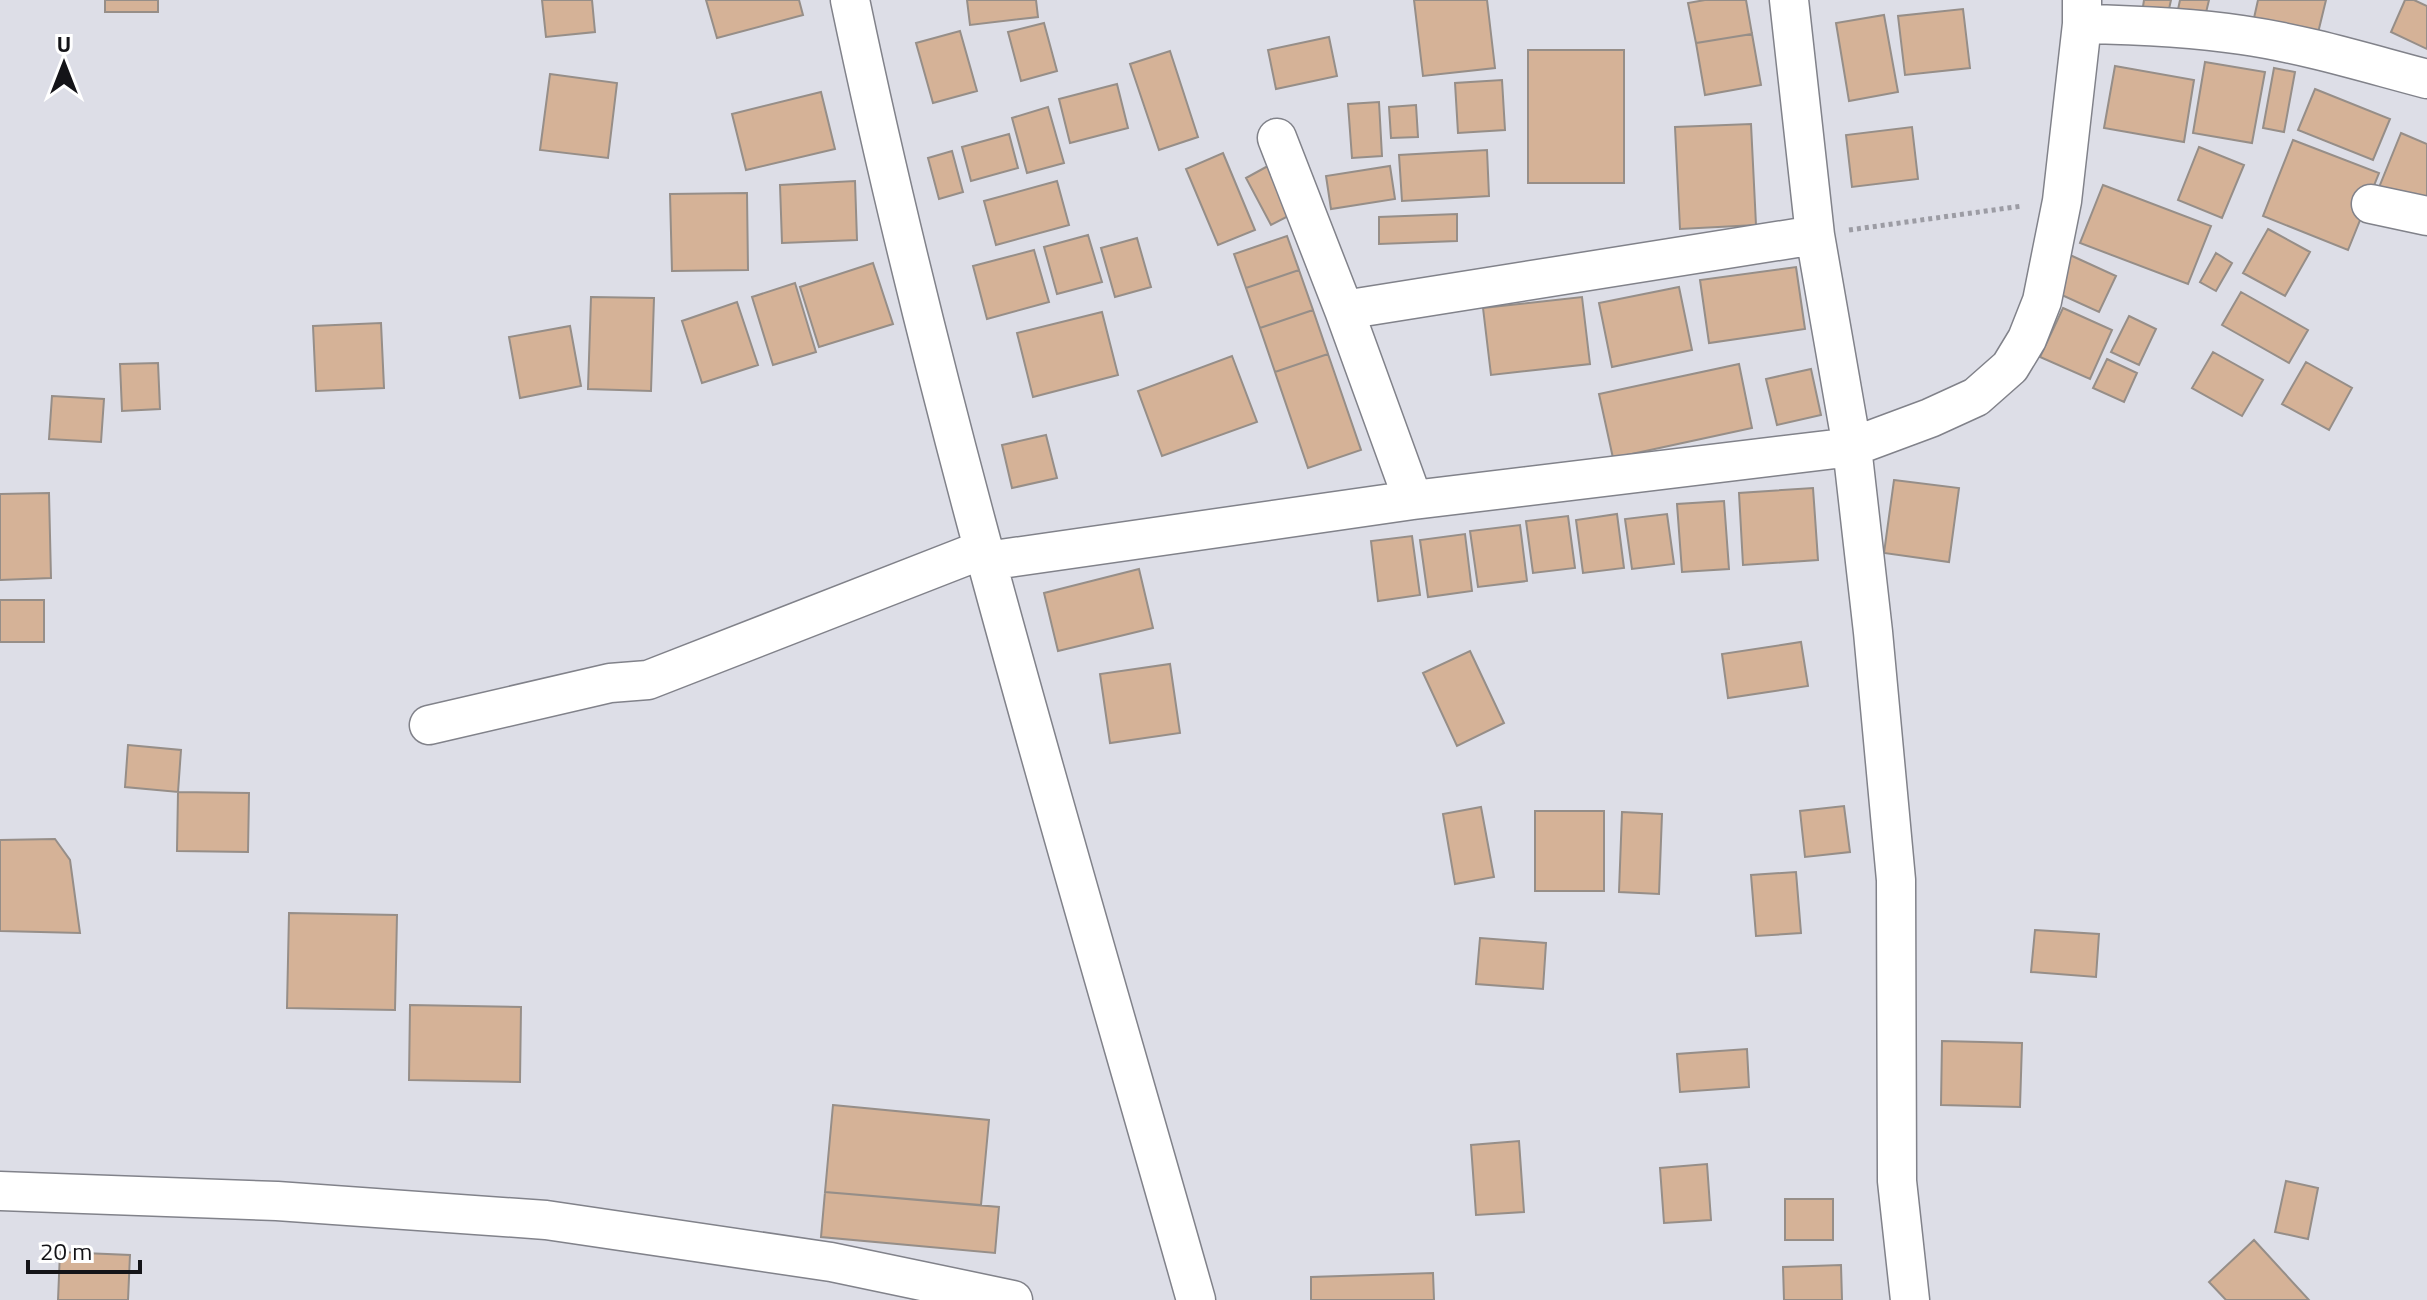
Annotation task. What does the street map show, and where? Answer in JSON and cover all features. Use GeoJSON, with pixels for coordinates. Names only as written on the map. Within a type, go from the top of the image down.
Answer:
{"type":"FeatureCollection","features":[{"type":"Feature","properties":{"kind":"street"},"geometry":{"type":"LineString","coordinates":[[850,0],[905,246],[986,555],[1196,1300]]}},
{"type":"Feature","properties":{"kind":"street"},"geometry":{"type":"LineString","coordinates":[[1789,0],[1815,235],[1852,447],[1873,632],[1896,880],[1897,1181],[1910,1300]]}},
{"type":"Feature","properties":{"kind":"street"},"geometry":{"type":"LineString","coordinates":[[429,725],[610,683],[648,680],[986,555],[1852,447],[1976,397],[2010,367],[2027,339],[2042,301],[2062,201],[2082,12],[2146,25],[2242,35],[2315,49],[2427,79]]}},
{"type":"Feature","properties":{"kind":"street"},"geometry":{"type":"LineString","coordinates":[[1277,138],[1413,500]]}},
{"type":"Feature","properties":{"kind":"street"},"geometry":{"type":"LineString","coordinates":[[2371,204],[2427,216]]}},
{"type":"Feature","properties":{"kind":"street"},"geometry":{"type":"LineString","coordinates":[[1344,310],[1815,235]]}},
{"type":"Feature","properties":{"kind":"street"},"geometry":{"type":"LineString","coordinates":[[0,1191],[277,1201],[546,1220],[831,1262],[1013,1300]]}},
{"type":"Feature","properties":{"kind":"path"},"geometry":{"type":"LineString","coordinates":[[1815,235],[2062,201]]}},
{"type":"Feature","properties":{"kind":"building"},"geometry":{"type":"Polygon","coordinates":[[[105,0],[158,0],[158,12],[105,12],[105,0]]]}},
{"type":"Feature","properties":{"kind":"building"},"geometry":{"type":"Polygon","coordinates":[[[542,0],[592,0],[595,32],[546,37],[542,0]]]}},
{"type":"Feature","properties":{"kind":"building"},"geometry":{"type":"Polygon","coordinates":[[[706,0],[799,0],[803,15],[717,38],[706,0]]]}},
{"type":"Feature","properties":{"kind":"building"},"geometry":{"type":"Polygon","coordinates":[[[967,0],[1036,0],[1038,17],[970,25],[967,0]]]}},
{"type":"Feature","properties":{"kind":"building"},"geometry":{"type":"Polygon","coordinates":[[[1414,0],[1487,0],[1495,68],[1423,76],[1414,0]]]}},
{"type":"Feature","properties":{"kind":"building"},"geometry":{"type":"Polygon","coordinates":[[[1746,0],[1752,34],[1696,43],[1688,3],[1746,0]]]}},
{"type":"Feature","properties":{"kind":"building"},"geometry":{"type":"Polygon","coordinates":[[[2144,0],[2171,0],[2167,18],[2142,13],[2144,0]]]}},
{"type":"Feature","properties":{"kind":"building"},"geometry":{"type":"Polygon","coordinates":[[[2180,0],[2209,0],[2203,25],[2176,19],[2180,0]]]}},
{"type":"Feature","properties":{"kind":"building"},"geometry":{"type":"Polygon","coordinates":[[[2258,0],[2326,0],[2316,41],[2252,27],[2258,0]]]}},
{"type":"Feature","properties":{"kind":"building"},"geometry":{"type":"Polygon","coordinates":[[[2405,0],[2427,6],[2427,49],[2391,32],[2405,0]]]}},
{"type":"Feature","properties":{"kind":"building"},"geometry":{"type":"Polygon","coordinates":[[[1963,9],[1970,68],[1905,75],[1898,16],[1963,9]]]}},
{"type":"Feature","properties":{"kind":"building"},"geometry":{"type":"Polygon","coordinates":[[[1884,15],[1898,92],[1849,101],[1836,23],[1884,15]]]}},
{"type":"Feature","properties":{"kind":"building"},"geometry":{"type":"Polygon","coordinates":[[[1044,23],[1057,71],[1021,81],[1008,32],[1044,23]]]}},
{"type":"Feature","properties":{"kind":"building"},"geometry":{"type":"Polygon","coordinates":[[[960,31],[977,91],[933,103],[916,43],[960,31]]]}},
{"type":"Feature","properties":{"kind":"building"},"geometry":{"type":"Polygon","coordinates":[[[1752,34],[1761,85],[1705,95],[1696,43],[1752,34]]]}},
{"type":"Feature","properties":{"kind":"building"},"geometry":{"type":"Polygon","coordinates":[[[1329,37],[1337,76],[1276,89],[1268,50],[1329,37]]]}},
{"type":"Feature","properties":{"kind":"building"},"geometry":{"type":"Polygon","coordinates":[[[1528,50],[1624,50],[1624,183],[1528,183],[1528,50]]]}},
{"type":"Feature","properties":{"kind":"building"},"geometry":{"type":"Polygon","coordinates":[[[1170,51],[1198,137],[1159,150],[1130,64],[1170,51]]]}},
{"type":"Feature","properties":{"kind":"building"},"geometry":{"type":"Polygon","coordinates":[[[2205,62],[2265,72],[2252,143],[2193,133],[2205,62]]]}},
{"type":"Feature","properties":{"kind":"building"},"geometry":{"type":"Polygon","coordinates":[[[2115,66],[2194,80],[2184,142],[2104,128],[2115,66]]]}},
{"type":"Feature","properties":{"kind":"building"},"geometry":{"type":"Polygon","coordinates":[[[2274,68],[2295,72],[2284,132],[2263,128],[2274,68]]]}},
{"type":"Feature","properties":{"kind":"building"},"geometry":{"type":"Polygon","coordinates":[[[550,74],[617,83],[608,158],[540,150],[550,74]]]}},
{"type":"Feature","properties":{"kind":"building"},"geometry":{"type":"Polygon","coordinates":[[[1502,80],[1505,130],[1458,133],[1455,83],[1502,80]]]}},
{"type":"Feature","properties":{"kind":"building"},"geometry":{"type":"Polygon","coordinates":[[[1117,84],[1128,128],[1070,143],[1059,99],[1117,84]]]}},
{"type":"Feature","properties":{"kind":"building"},"geometry":{"type":"Polygon","coordinates":[[[2315,89],[2390,119],[2373,160],[2298,130],[2315,89]]]}},
{"type":"Feature","properties":{"kind":"building"},"geometry":{"type":"Polygon","coordinates":[[[821,92],[835,149],[746,170],[732,114],[821,92]]]}},
{"type":"Feature","properties":{"kind":"building"},"geometry":{"type":"Polygon","coordinates":[[[1379,102],[1382,156],[1352,158],[1348,104],[1379,102]]]}},
{"type":"Feature","properties":{"kind":"building"},"geometry":{"type":"Polygon","coordinates":[[[1416,105],[1418,137],[1391,138],[1389,107],[1416,105]]]}},
{"type":"Feature","properties":{"kind":"building"},"geometry":{"type":"Polygon","coordinates":[[[1048,107],[1064,163],[1027,173],[1012,118],[1048,107]]]}},
{"type":"Feature","properties":{"kind":"building"},"geometry":{"type":"Polygon","coordinates":[[[1751,124],[1756,225],[1680,229],[1675,127],[1751,124]]]}},
{"type":"Feature","properties":{"kind":"building"},"geometry":{"type":"Polygon","coordinates":[[[1912,127],[1918,179],[1852,187],[1846,135],[1912,127]]]}},
{"type":"Feature","properties":{"kind":"building"},"geometry":{"type":"Polygon","coordinates":[[[2401,133],[2427,144],[2427,210],[2378,190],[2401,133]]]}},
{"type":"Feature","properties":{"kind":"building"},"geometry":{"type":"Polygon","coordinates":[[[1009,134],[1018,168],[971,181],[962,147],[1009,134]]]}},
{"type":"Feature","properties":{"kind":"building"},"geometry":{"type":"Polygon","coordinates":[[[2293,140],[2379,173],[2348,250],[2263,216],[2293,140]]]}},
{"type":"Feature","properties":{"kind":"building"},"geometry":{"type":"Polygon","coordinates":[[[2199,147],[2244,165],[2222,218],[2178,200],[2199,147]]]}},
{"type":"Feature","properties":{"kind":"building"},"geometry":{"type":"Polygon","coordinates":[[[1487,150],[1489,196],[1402,201],[1399,155],[1487,150]]]}},
{"type":"Feature","properties":{"kind":"building"},"geometry":{"type":"Polygon","coordinates":[[[952,151],[963,192],[939,199],[928,158],[952,151]]]}},
{"type":"Feature","properties":{"kind":"building"},"geometry":{"type":"Polygon","coordinates":[[[1223,153],[1255,230],[1218,245],[1186,169],[1223,153]]]}},
{"type":"Feature","properties":{"kind":"building"},"geometry":{"type":"Polygon","coordinates":[[[1277,161],[1302,209],[1271,225],[1246,178],[1277,161]]]}},
{"type":"Feature","properties":{"kind":"building"},"geometry":{"type":"Polygon","coordinates":[[[1390,166],[1395,199],[1331,209],[1326,176],[1390,166]]]}},
{"type":"Feature","properties":{"kind":"building"},"geometry":{"type":"Polygon","coordinates":[[[855,181],[857,240],[782,243],[780,185],[855,181]]]}},
{"type":"Feature","properties":{"kind":"building"},"geometry":{"type":"Polygon","coordinates":[[[1057,181],[1069,225],[996,245],[984,201],[1057,181]]]}},
{"type":"Feature","properties":{"kind":"building"},"geometry":{"type":"Polygon","coordinates":[[[2103,185],[2211,226],[2188,284],[2080,243],[2103,185]]]}},
{"type":"Feature","properties":{"kind":"building"},"geometry":{"type":"Polygon","coordinates":[[[747,193],[748,270],[672,271],[670,194],[747,193]]]}},
{"type":"Feature","properties":{"kind":"building"},"geometry":{"type":"Polygon","coordinates":[[[1457,214],[1457,241],[1379,244],[1379,217],[1457,214]]]}},
{"type":"Feature","properties":{"kind":"building"},"geometry":{"type":"Polygon","coordinates":[[[2268,229],[2310,252],[2285,296],[2243,273],[2268,229]]]}},
{"type":"Feature","properties":{"kind":"building"},"geometry":{"type":"Polygon","coordinates":[[[1088,235],[1102,282],[1057,294],[1044,247],[1088,235]]]}},
{"type":"Feature","properties":{"kind":"building"},"geometry":{"type":"Polygon","coordinates":[[[1287,236],[1299,270],[1246,288],[1234,254],[1287,236]]]}},
{"type":"Feature","properties":{"kind":"building"},"geometry":{"type":"Polygon","coordinates":[[[1137,238],[1151,287],[1115,297],[1101,248],[1137,238]]]}},
{"type":"Feature","properties":{"kind":"building"},"geometry":{"type":"Polygon","coordinates":[[[1034,250],[1049,302],[987,319],[973,266],[1034,250]]]}},
{"type":"Feature","properties":{"kind":"building"},"geometry":{"type":"Polygon","coordinates":[[[2216,253],[2232,263],[2216,291],[2200,282],[2216,253]]]}},
{"type":"Feature","properties":{"kind":"building"},"geometry":{"type":"Polygon","coordinates":[[[2070,255],[2116,276],[2099,312],[2053,291],[2070,255]]]}},
{"type":"Feature","properties":{"kind":"building"},"geometry":{"type":"Polygon","coordinates":[[[873,263],[893,324],[819,347],[800,287],[873,263]]]}},
{"type":"Feature","properties":{"kind":"building"},"geometry":{"type":"Polygon","coordinates":[[[1796,267],[1805,329],[1709,343],[1700,280],[1796,267]]]}},
{"type":"Feature","properties":{"kind":"building"},"geometry":{"type":"Polygon","coordinates":[[[1299,270],[1313,310],[1260,328],[1246,288],[1299,270]]]}},
{"type":"Feature","properties":{"kind":"building"},"geometry":{"type":"Polygon","coordinates":[[[795,283],[816,352],[773,365],[752,297],[795,283]]]}},
{"type":"Feature","properties":{"kind":"building"},"geometry":{"type":"Polygon","coordinates":[[[1679,287],[1692,350],[1612,367],[1599,303],[1679,287]]]}},
{"type":"Feature","properties":{"kind":"building"},"geometry":{"type":"Polygon","coordinates":[[[2241,292],[2308,330],[2289,363],[2222,325],[2241,292]]]}},
{"type":"Feature","properties":{"kind":"building"},"geometry":{"type":"Polygon","coordinates":[[[591,297],[654,298],[651,391],[588,389],[591,297]]]}},
{"type":"Feature","properties":{"kind":"building"},"geometry":{"type":"Polygon","coordinates":[[[1582,297],[1590,364],[1491,375],[1483,308],[1582,297]]]}},
{"type":"Feature","properties":{"kind":"building"},"geometry":{"type":"Polygon","coordinates":[[[737,302],[758,365],[702,383],[682,321],[737,302]]]}},
{"type":"Feature","properties":{"kind":"building"},"geometry":{"type":"Polygon","coordinates":[[[2063,308],[2112,330],[2090,379],[2040,357],[2063,308]]]}},
{"type":"Feature","properties":{"kind":"building"},"geometry":{"type":"Polygon","coordinates":[[[1313,310],[1328,354],[1275,372],[1260,328],[1313,310]]]}},
{"type":"Feature","properties":{"kind":"building"},"geometry":{"type":"Polygon","coordinates":[[[1102,312],[1118,375],[1033,397],[1017,333],[1102,312]]]}},
{"type":"Feature","properties":{"kind":"building"},"geometry":{"type":"Polygon","coordinates":[[[2129,316],[2156,329],[2139,365],[2111,352],[2129,316]]]}},
{"type":"Feature","properties":{"kind":"building"},"geometry":{"type":"Polygon","coordinates":[[[381,323],[384,388],[316,391],[313,326],[381,323]]]}},
{"type":"Feature","properties":{"kind":"building"},"geometry":{"type":"Polygon","coordinates":[[[570,326],[581,386],[520,398],[509,337],[570,326]]]}},
{"type":"Feature","properties":{"kind":"building"},"geometry":{"type":"Polygon","coordinates":[[[2213,352],[2263,380],[2242,416],[2192,388],[2213,352]]]}},
{"type":"Feature","properties":{"kind":"building"},"geometry":{"type":"Polygon","coordinates":[[[1328,354],[1361,450],[1308,468],[1275,372],[1328,354]]]}},
{"type":"Feature","properties":{"kind":"building"},"geometry":{"type":"Polygon","coordinates":[[[1232,356],[1257,422],[1162,456],[1138,391],[1232,356]]]}},
{"type":"Feature","properties":{"kind":"building"},"geometry":{"type":"Polygon","coordinates":[[[2107,359],[2137,373],[2124,402],[2093,388],[2107,359]]]}},
{"type":"Feature","properties":{"kind":"building"},"geometry":{"type":"Polygon","coordinates":[[[2306,362],[2352,388],[2329,430],[2282,404],[2306,362]]]}},
{"type":"Feature","properties":{"kind":"building"},"geometry":{"type":"Polygon","coordinates":[[[158,363],[160,409],[122,411],[120,364],[158,363]]]}},
{"type":"Feature","properties":{"kind":"building"},"geometry":{"type":"Polygon","coordinates":[[[1739,364],[1752,428],[1613,458],[1599,394],[1739,364]]]}},
{"type":"Feature","properties":{"kind":"building"},"geometry":{"type":"Polygon","coordinates":[[[1811,369],[1821,415],[1777,425],[1766,379],[1811,369]]]}},
{"type":"Feature","properties":{"kind":"building"},"geometry":{"type":"Polygon","coordinates":[[[52,396],[104,399],[101,442],[49,439],[52,396]]]}},
{"type":"Feature","properties":{"kind":"building"},"geometry":{"type":"Polygon","coordinates":[[[1046,435],[1057,478],[1012,488],[1002,445],[1046,435]]]}},
{"type":"Feature","properties":{"kind":"building"},"geometry":{"type":"Polygon","coordinates":[[[1894,480],[1959,488],[1949,562],[1884,553],[1894,480]]]}},
{"type":"Feature","properties":{"kind":"building"},"geometry":{"type":"Polygon","coordinates":[[[1813,488],[1818,560],[1743,565],[1739,493],[1813,488]]]}},
{"type":"Feature","properties":{"kind":"building"},"geometry":{"type":"Polygon","coordinates":[[[49,493],[51,578],[0,580],[0,494],[49,493]]]}},
{"type":"Feature","properties":{"kind":"building"},"geometry":{"type":"Polygon","coordinates":[[[1724,501],[1729,569],[1682,572],[1677,504],[1724,501]]]}},
{"type":"Feature","properties":{"kind":"building"},"geometry":{"type":"Polygon","coordinates":[[[1617,514],[1624,568],[1583,573],[1576,520],[1617,514]]]}},
{"type":"Feature","properties":{"kind":"building"},"geometry":{"type":"Polygon","coordinates":[[[1667,514],[1674,564],[1632,569],[1625,519],[1667,514]]]}},
{"type":"Feature","properties":{"kind":"building"},"geometry":{"type":"Polygon","coordinates":[[[1568,516],[1575,568],[1533,573],[1526,521],[1568,516]]]}},
{"type":"Feature","properties":{"kind":"building"},"geometry":{"type":"Polygon","coordinates":[[[1520,525],[1527,581],[1478,587],[1470,531],[1520,525]]]}},
{"type":"Feature","properties":{"kind":"building"},"geometry":{"type":"Polygon","coordinates":[[[1465,534],[1472,591],[1428,597],[1420,540],[1465,534]]]}},
{"type":"Feature","properties":{"kind":"building"},"geometry":{"type":"Polygon","coordinates":[[[1412,536],[1420,595],[1378,601],[1371,541],[1412,536]]]}},
{"type":"Feature","properties":{"kind":"building"},"geometry":{"type":"Polygon","coordinates":[[[1139,569],[1153,628],[1058,651],[1044,593],[1139,569]]]}},
{"type":"Feature","properties":{"kind":"building"},"geometry":{"type":"Polygon","coordinates":[[[0,600],[44,600],[44,642],[0,642],[0,600]]]}},
{"type":"Feature","properties":{"kind":"building"},"geometry":{"type":"Polygon","coordinates":[[[1801,642],[1808,686],[1728,698],[1722,654],[1801,642]]]}},
{"type":"Feature","properties":{"kind":"building"},"geometry":{"type":"Polygon","coordinates":[[[1470,651],[1504,723],[1457,746],[1423,673],[1470,651]]]}},
{"type":"Feature","properties":{"kind":"building"},"geometry":{"type":"Polygon","coordinates":[[[1170,664],[1180,733],[1110,743],[1100,674],[1170,664]]]}},
{"type":"Feature","properties":{"kind":"building"},"geometry":{"type":"Polygon","coordinates":[[[128,745],[181,750],[178,792],[125,787],[128,745]]]}},
{"type":"Feature","properties":{"kind":"building"},"geometry":{"type":"Polygon","coordinates":[[[178,792],[249,793],[248,852],[177,851],[178,792]]]}},
{"type":"Feature","properties":{"kind":"building"},"geometry":{"type":"Polygon","coordinates":[[[1844,806],[1850,852],[1805,857],[1800,811],[1844,806]]]}},
{"type":"Feature","properties":{"kind":"building"},"geometry":{"type":"Polygon","coordinates":[[[1481,807],[1494,877],[1455,884],[1443,814],[1481,807]]]}},
{"type":"Feature","properties":{"kind":"building"},"geometry":{"type":"Polygon","coordinates":[[[1535,811],[1604,811],[1604,891],[1535,891],[1535,811]]]}},
{"type":"Feature","properties":{"kind":"building"},"geometry":{"type":"Polygon","coordinates":[[[1622,812],[1662,814],[1659,894],[1619,892],[1622,812]]]}},
{"type":"Feature","properties":{"kind":"building"},"geometry":{"type":"Polygon","coordinates":[[[55,839],[70,860],[80,933],[0,931],[0,840],[55,839]]]}},
{"type":"Feature","properties":{"kind":"building"},"geometry":{"type":"Polygon","coordinates":[[[1796,872],[1801,933],[1756,936],[1751,875],[1796,872]]]}},
{"type":"Feature","properties":{"kind":"building"},"geometry":{"type":"Polygon","coordinates":[[[289,913],[397,915],[395,1010],[287,1008],[289,913]]]}},
{"type":"Feature","properties":{"kind":"building"},"geometry":{"type":"Polygon","coordinates":[[[2035,930],[2099,934],[2096,977],[2031,972],[2035,930]]]}},
{"type":"Feature","properties":{"kind":"building"},"geometry":{"type":"Polygon","coordinates":[[[1480,938],[1546,943],[1543,989],[1476,984],[1480,938]]]}},
{"type":"Feature","properties":{"kind":"building"},"geometry":{"type":"Polygon","coordinates":[[[410,1005],[521,1007],[520,1082],[409,1080],[410,1005]]]}},
{"type":"Feature","properties":{"kind":"building"},"geometry":{"type":"Polygon","coordinates":[[[1942,1041],[2022,1043],[2020,1107],[1941,1105],[1942,1041]]]}},
{"type":"Feature","properties":{"kind":"building"},"geometry":{"type":"Polygon","coordinates":[[[1747,1049],[1749,1087],[1680,1092],[1677,1054],[1747,1049]]]}},
{"type":"Feature","properties":{"kind":"building"},"geometry":{"type":"Polygon","coordinates":[[[833,1105],[989,1120],[981,1205],[825,1192],[833,1105]]]}},
{"type":"Feature","properties":{"kind":"building"},"geometry":{"type":"Polygon","coordinates":[[[1519,1141],[1524,1212],[1476,1215],[1471,1145],[1519,1141]]]}},
{"type":"Feature","properties":{"kind":"building"},"geometry":{"type":"Polygon","coordinates":[[[1707,1164],[1711,1220],[1664,1223],[1660,1168],[1707,1164]]]}},
{"type":"Feature","properties":{"kind":"building"},"geometry":{"type":"Polygon","coordinates":[[[2286,1181],[2318,1188],[2308,1239],[2275,1232],[2286,1181]]]}},
{"type":"Feature","properties":{"kind":"building"},"geometry":{"type":"Polygon","coordinates":[[[825,1192],[999,1207],[995,1253],[821,1237],[825,1192]]]}},
{"type":"Feature","properties":{"kind":"building"},"geometry":{"type":"Polygon","coordinates":[[[1785,1199],[1833,1199],[1833,1240],[1785,1240],[1785,1199]]]}},
{"type":"Feature","properties":{"kind":"building"},"geometry":{"type":"Polygon","coordinates":[[[2254,1240],[2309,1300],[2226,1300],[2209,1282],[2254,1240]]]}},
{"type":"Feature","properties":{"kind":"building"},"geometry":{"type":"Polygon","coordinates":[[[60,1252],[130,1255],[128,1300],[58,1300],[60,1252]]]}},
{"type":"Feature","properties":{"kind":"building"},"geometry":{"type":"Polygon","coordinates":[[[1841,1265],[1842,1300],[1784,1300],[1783,1267],[1841,1265]]]}},
{"type":"Feature","properties":{"kind":"building"},"geometry":{"type":"Polygon","coordinates":[[[1433,1273],[1434,1300],[1311,1300],[1311,1277],[1433,1273]]]}}]}
